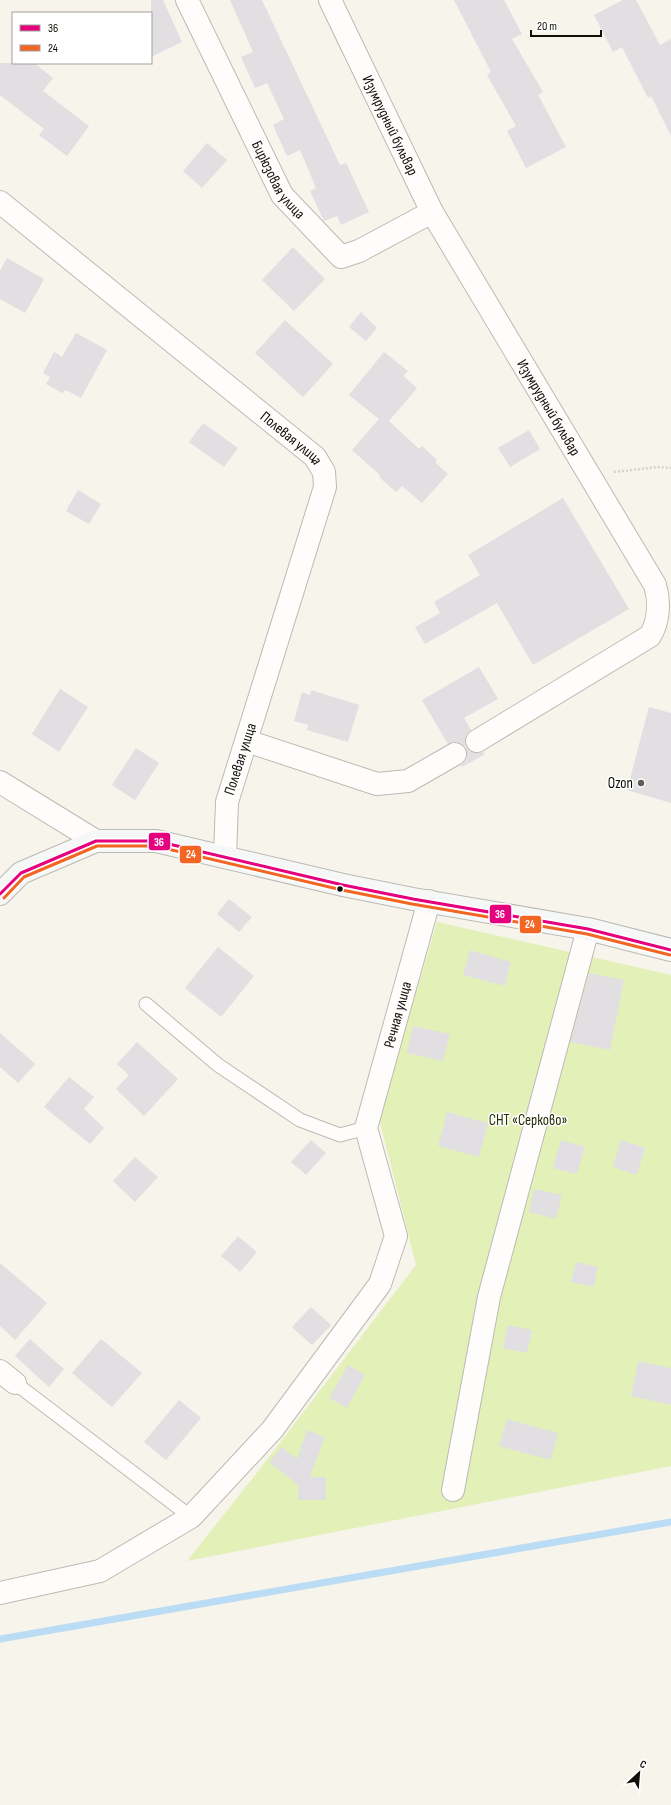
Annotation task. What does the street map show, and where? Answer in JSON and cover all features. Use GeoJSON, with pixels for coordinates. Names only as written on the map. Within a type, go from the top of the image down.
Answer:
{"type":"FeatureCollection","features":[{"type":"Feature","properties":{"kind":"main road"},"geometry":{"type":"LineString","coordinates":[[0,894],[21,873],[96,841],[156,841],[343,885],[588,928],[671,950]]}},
{"type":"Feature","properties":{"kind":"street","name":"Бирюзовая улица"},"geometry":{"type":"LineString","coordinates":[[187,0],[282,195],[341,257],[359,251],[432,212]]}},
{"type":"Feature","properties":{"kind":"street","name":"Изумрудный бульвар"},"geometry":{"type":"LineString","coordinates":[[330,0],[432,212],[655,585],[659,598],[656,626],[650,636],[477,741]]}},
{"type":"Feature","properties":{"kind":"street","name":"Полевая улица"},"geometry":{"type":"LineString","coordinates":[[0,202],[315,457],[324,472],[324,487],[247,742],[227,802],[224,856]]}},
{"type":"Feature","properties":{"kind":"street"},"geometry":{"type":"LineString","coordinates":[[247,742],[377,784],[408,781],[455,754]]}},
{"type":"Feature","properties":{"kind":"street"},"geometry":{"type":"LineString","coordinates":[[0,782],[96,841]]}},
{"type":"Feature","properties":{"kind":"street","name":"Речная улица"},"geometry":{"type":"LineString","coordinates":[[366,1128],[429,901]]}},
{"type":"Feature","properties":{"kind":"street"},"geometry":{"type":"LineString","coordinates":[[453,1490],[488,1297],[588,928]]}},
{"type":"Feature","properties":{"kind":"street"},"geometry":{"type":"LineString","coordinates":[[0,1593],[100,1571],[191,1517],[272,1430],[380,1284],[396,1236],[366,1128]]}},
{"type":"Feature","properties":{"kind":"lane"},"geometry":{"type":"LineString","coordinates":[[146,1004],[218,1065],[300,1120],[340,1135],[366,1128]]}},
{"type":"Feature","properties":{"kind":"lane"},"geometry":{"type":"LineString","coordinates":[[7,1377],[191,1517]]}},
{"type":"Feature","properties":{"kind":"path"},"geometry":{"type":"LineString","coordinates":[[590,476],[658,466],[671,468]]}},
{"type":"Feature","properties":{"kind":"green space","name":"СНТ «Серково»"},"geometry":{"type":"Polygon","coordinates":[[[437,922],[671,975],[671,1466],[187,1561],[256,1474],[416,1265],[379,1118],[437,922]]]}},
{"type":"Feature","properties":{"kind":"building"},"geometry":{"type":"Polygon","coordinates":[[[151,0],[163,0],[182,42],[152,57],[152,12],[151,0]]]}},
{"type":"Feature","properties":{"kind":"building"},"geometry":{"type":"Polygon","coordinates":[[[230,0],[262,0],[340,165],[346,163],[369,212],[341,225],[337,216],[324,221],[310,191],[316,188],[300,150],[287,156],[273,125],[284,119],[267,83],[255,88],[241,57],[253,52],[230,0]]]}},
{"type":"Feature","properties":{"kind":"building"},"geometry":{"type":"Polygon","coordinates":[[[454,0],[504,0],[522,34],[512,39],[543,92],[538,95],[566,147],[526,168],[507,131],[516,126],[487,75],[491,72],[454,0]]]}},
{"type":"Feature","properties":{"kind":"building"},"geometry":{"type":"Polygon","coordinates":[[[623,0],[636,0],[660,45],[671,39],[671,136],[651,96],[648,98],[622,47],[613,52],[594,15],[623,0]]]}},
{"type":"Feature","properties":{"kind":"building"},"geometry":{"type":"Polygon","coordinates":[[[0,63],[35,64],[53,78],[43,91],[89,126],[67,156],[39,135],[44,129],[0,95],[0,63]]]}},
{"type":"Feature","properties":{"kind":"building"},"geometry":{"type":"Polygon","coordinates":[[[207,143],[227,160],[202,188],[183,171],[207,143]]]}},
{"type":"Feature","properties":{"kind":"building"},"geometry":{"type":"Polygon","coordinates":[[[293,247],[325,279],[294,311],[262,280],[293,247]]]}},
{"type":"Feature","properties":{"kind":"building"},"geometry":{"type":"Polygon","coordinates":[[[7,258],[44,279],[25,313],[0,299],[0,271],[7,258]]]}},
{"type":"Feature","properties":{"kind":"building"},"geometry":{"type":"Polygon","coordinates":[[[361,312],[377,328],[366,341],[349,327],[361,312]]]}},
{"type":"Feature","properties":{"kind":"building"},"geometry":{"type":"Polygon","coordinates":[[[285,320],[333,364],[303,397],[255,353],[285,320]]]}},
{"type":"Feature","properties":{"kind":"building"},"geometry":{"type":"Polygon","coordinates":[[[76,333],[107,350],[81,398],[66,390],[62,393],[46,384],[50,377],[43,373],[54,352],[62,357],[76,333]]]}},
{"type":"Feature","properties":{"kind":"building"},"geometry":{"type":"Polygon","coordinates":[[[384,352],[408,371],[403,376],[417,388],[389,421],[419,449],[422,446],[437,460],[435,462],[448,474],[422,503],[402,486],[396,492],[379,477],[381,476],[352,450],[379,419],[349,395],[384,352]]]}},
{"type":"Feature","properties":{"kind":"building"},"geometry":{"type":"Polygon","coordinates":[[[203,423],[238,448],[224,467],[189,442],[203,423]]]}},
{"type":"Feature","properties":{"kind":"building"},"geometry":{"type":"Polygon","coordinates":[[[529,430],[540,449],[510,467],[498,448],[529,430]]]}},
{"type":"Feature","properties":{"kind":"building"},"geometry":{"type":"Polygon","coordinates":[[[78,490],[101,504],[89,524],[66,511],[78,490]]]}},
{"type":"Feature","properties":{"kind":"building"},"geometry":{"type":"Polygon","coordinates":[[[563,498],[629,609],[533,665],[497,603],[425,644],[415,627],[440,613],[434,602],[480,575],[468,555],[563,498]]]}},
{"type":"Feature","properties":{"kind":"building"},"geometry":{"type":"Polygon","coordinates":[[[479,667],[498,699],[464,718],[471,730],[466,735],[466,747],[461,743],[455,742],[448,744],[422,700],[479,667]]]}},
{"type":"Feature","properties":{"kind":"building"},"geometry":{"type":"Polygon","coordinates":[[[60,689],[88,707],[59,752],[32,734],[60,689]]]}},
{"type":"Feature","properties":{"kind":"building"},"geometry":{"type":"Polygon","coordinates":[[[311,690],[359,705],[348,742],[307,730],[308,725],[294,721],[302,692],[310,695],[311,690]]]}},
{"type":"Feature","properties":{"kind":"building"},"geometry":{"type":"Polygon","coordinates":[[[649,707],[671,713],[671,803],[627,790],[649,707]]]}},
{"type":"Feature","properties":{"kind":"building"},"geometry":{"type":"Polygon","coordinates":[[[466,747],[471,752],[483,752],[485,754],[462,767],[461,765],[466,761],[466,747]]]}},
{"type":"Feature","properties":{"kind":"building"},"geometry":{"type":"Polygon","coordinates":[[[136,748],[159,763],[135,800],[112,785],[136,748]]]}},
{"type":"Feature","properties":{"kind":"building"},"geometry":{"type":"Polygon","coordinates":[[[229,899],[252,917],[239,932],[217,914],[229,899]]]}},
{"type":"Feature","properties":{"kind":"building"},"geometry":{"type":"Polygon","coordinates":[[[218,947],[254,976],[221,1017],[185,988],[218,947]]]}},
{"type":"Feature","properties":{"kind":"building"},"geometry":{"type":"Polygon","coordinates":[[[470,950],[511,962],[505,986],[463,975],[470,950]]]}},
{"type":"Feature","properties":{"kind":"building"},"geometry":{"type":"Polygon","coordinates":[[[589,973],[624,980],[610,1050],[570,1042],[589,973]]]}},
{"type":"Feature","properties":{"kind":"building"},"geometry":{"type":"Polygon","coordinates":[[[413,1026],[450,1034],[443,1061],[407,1053],[413,1026]]]}},
{"type":"Feature","properties":{"kind":"building"},"geometry":{"type":"Polygon","coordinates":[[[0,1033],[35,1064],[18,1083],[0,1067],[0,1033]]]}},
{"type":"Feature","properties":{"kind":"building"},"geometry":{"type":"Polygon","coordinates":[[[137,1042],[178,1079],[144,1116],[116,1089],[129,1075],[117,1064],[137,1042]]]}},
{"type":"Feature","properties":{"kind":"building"},"geometry":{"type":"Polygon","coordinates":[[[69,1077],[94,1097],[84,1109],[104,1128],[90,1144],[44,1107],[69,1077]]]}},
{"type":"Feature","properties":{"kind":"building"},"geometry":{"type":"Polygon","coordinates":[[[447,1112],[488,1123],[479,1157],[438,1146],[447,1112]]]}},
{"type":"Feature","properties":{"kind":"building"},"geometry":{"type":"Polygon","coordinates":[[[311,1140],[326,1153],[306,1175],[291,1162],[311,1140]]]}},
{"type":"Feature","properties":{"kind":"building"},"geometry":{"type":"Polygon","coordinates":[[[561,1140],[585,1147],[577,1174],[553,1168],[561,1140]]]}},
{"type":"Feature","properties":{"kind":"building"},"geometry":{"type":"Polygon","coordinates":[[[621,1140],[645,1148],[637,1175],[613,1167],[621,1140]]]}},
{"type":"Feature","properties":{"kind":"building"},"geometry":{"type":"Polygon","coordinates":[[[135,1157],[158,1177],[135,1202],[113,1181],[135,1157]]]}},
{"type":"Feature","properties":{"kind":"building"},"geometry":{"type":"Polygon","coordinates":[[[534,1189],[562,1195],[556,1219],[529,1212],[534,1189]]]}},
{"type":"Feature","properties":{"kind":"building"},"geometry":{"type":"Polygon","coordinates":[[[238,1236],[257,1252],[240,1272],[221,1256],[238,1236]]]}},
{"type":"Feature","properties":{"kind":"building"},"geometry":{"type":"Polygon","coordinates":[[[576,1262],[598,1267],[594,1287],[571,1282],[576,1262]]]}},
{"type":"Feature","properties":{"kind":"building"},"geometry":{"type":"Polygon","coordinates":[[[0,1263],[47,1303],[15,1340],[0,1326],[0,1263]]]}},
{"type":"Feature","properties":{"kind":"building"},"geometry":{"type":"Polygon","coordinates":[[[311,1307],[331,1325],[312,1345],[292,1327],[311,1307]]]}},
{"type":"Feature","properties":{"kind":"building"},"geometry":{"type":"Polygon","coordinates":[[[508,1325],[532,1330],[527,1353],[503,1348],[508,1325]]]}},
{"type":"Feature","properties":{"kind":"building"},"geometry":{"type":"Polygon","coordinates":[[[30,1339],[64,1369],[49,1387],[15,1356],[30,1339]]]}},
{"type":"Feature","properties":{"kind":"building"},"geometry":{"type":"Polygon","coordinates":[[[101,1339],[142,1373],[112,1407],[72,1373],[101,1339]]]}},
{"type":"Feature","properties":{"kind":"building"},"geometry":{"type":"Polygon","coordinates":[[[638,1361],[671,1368],[671,1405],[631,1396],[638,1361]]]}},
{"type":"Feature","properties":{"kind":"building"},"geometry":{"type":"Polygon","coordinates":[[[348,1365],[365,1375],[347,1408],[329,1398],[348,1365]]]}},
{"type":"Feature","properties":{"kind":"building"},"geometry":{"type":"Polygon","coordinates":[[[179,1400],[201,1418],[166,1460],[144,1442],[179,1400]]]}},
{"type":"Feature","properties":{"kind":"building"},"geometry":{"type":"Polygon","coordinates":[[[507,1419],[558,1433],[551,1460],[499,1446],[507,1419]]]}},
{"type":"Feature","properties":{"kind":"building"},"geometry":{"type":"Polygon","coordinates":[[[307,1430],[325,1437],[310,1477],[326,1477],[326,1500],[298,1500],[298,1485],[269,1462],[282,1447],[297,1459],[307,1430]]]}},
{"type":"Feature","properties":{"kind":"waterway"},"geometry":{"type":"LineString","coordinates":[[0,1639],[671,1522]]}},
{"type":"Feature","properties":{"kind":"transit line","name":"36"},"geometry":{"type":"LineString","coordinates":[[0,894],[21,873],[96,841],[156,841],[343,885],[413,899],[588,929],[671,950]]}},
{"type":"Feature","properties":{"kind":"transit line","name":"24"},"geometry":{"type":"LineString","coordinates":[[4,898],[24,877],[97,846],[155,846],[342,890],[412,904],[587,934],[670,955]]}},
{"type":"Feature","properties":{"kind":"place","name":"Ozon"},"geometry":{"type":"Point","coordinates":[641,783]}}]}
